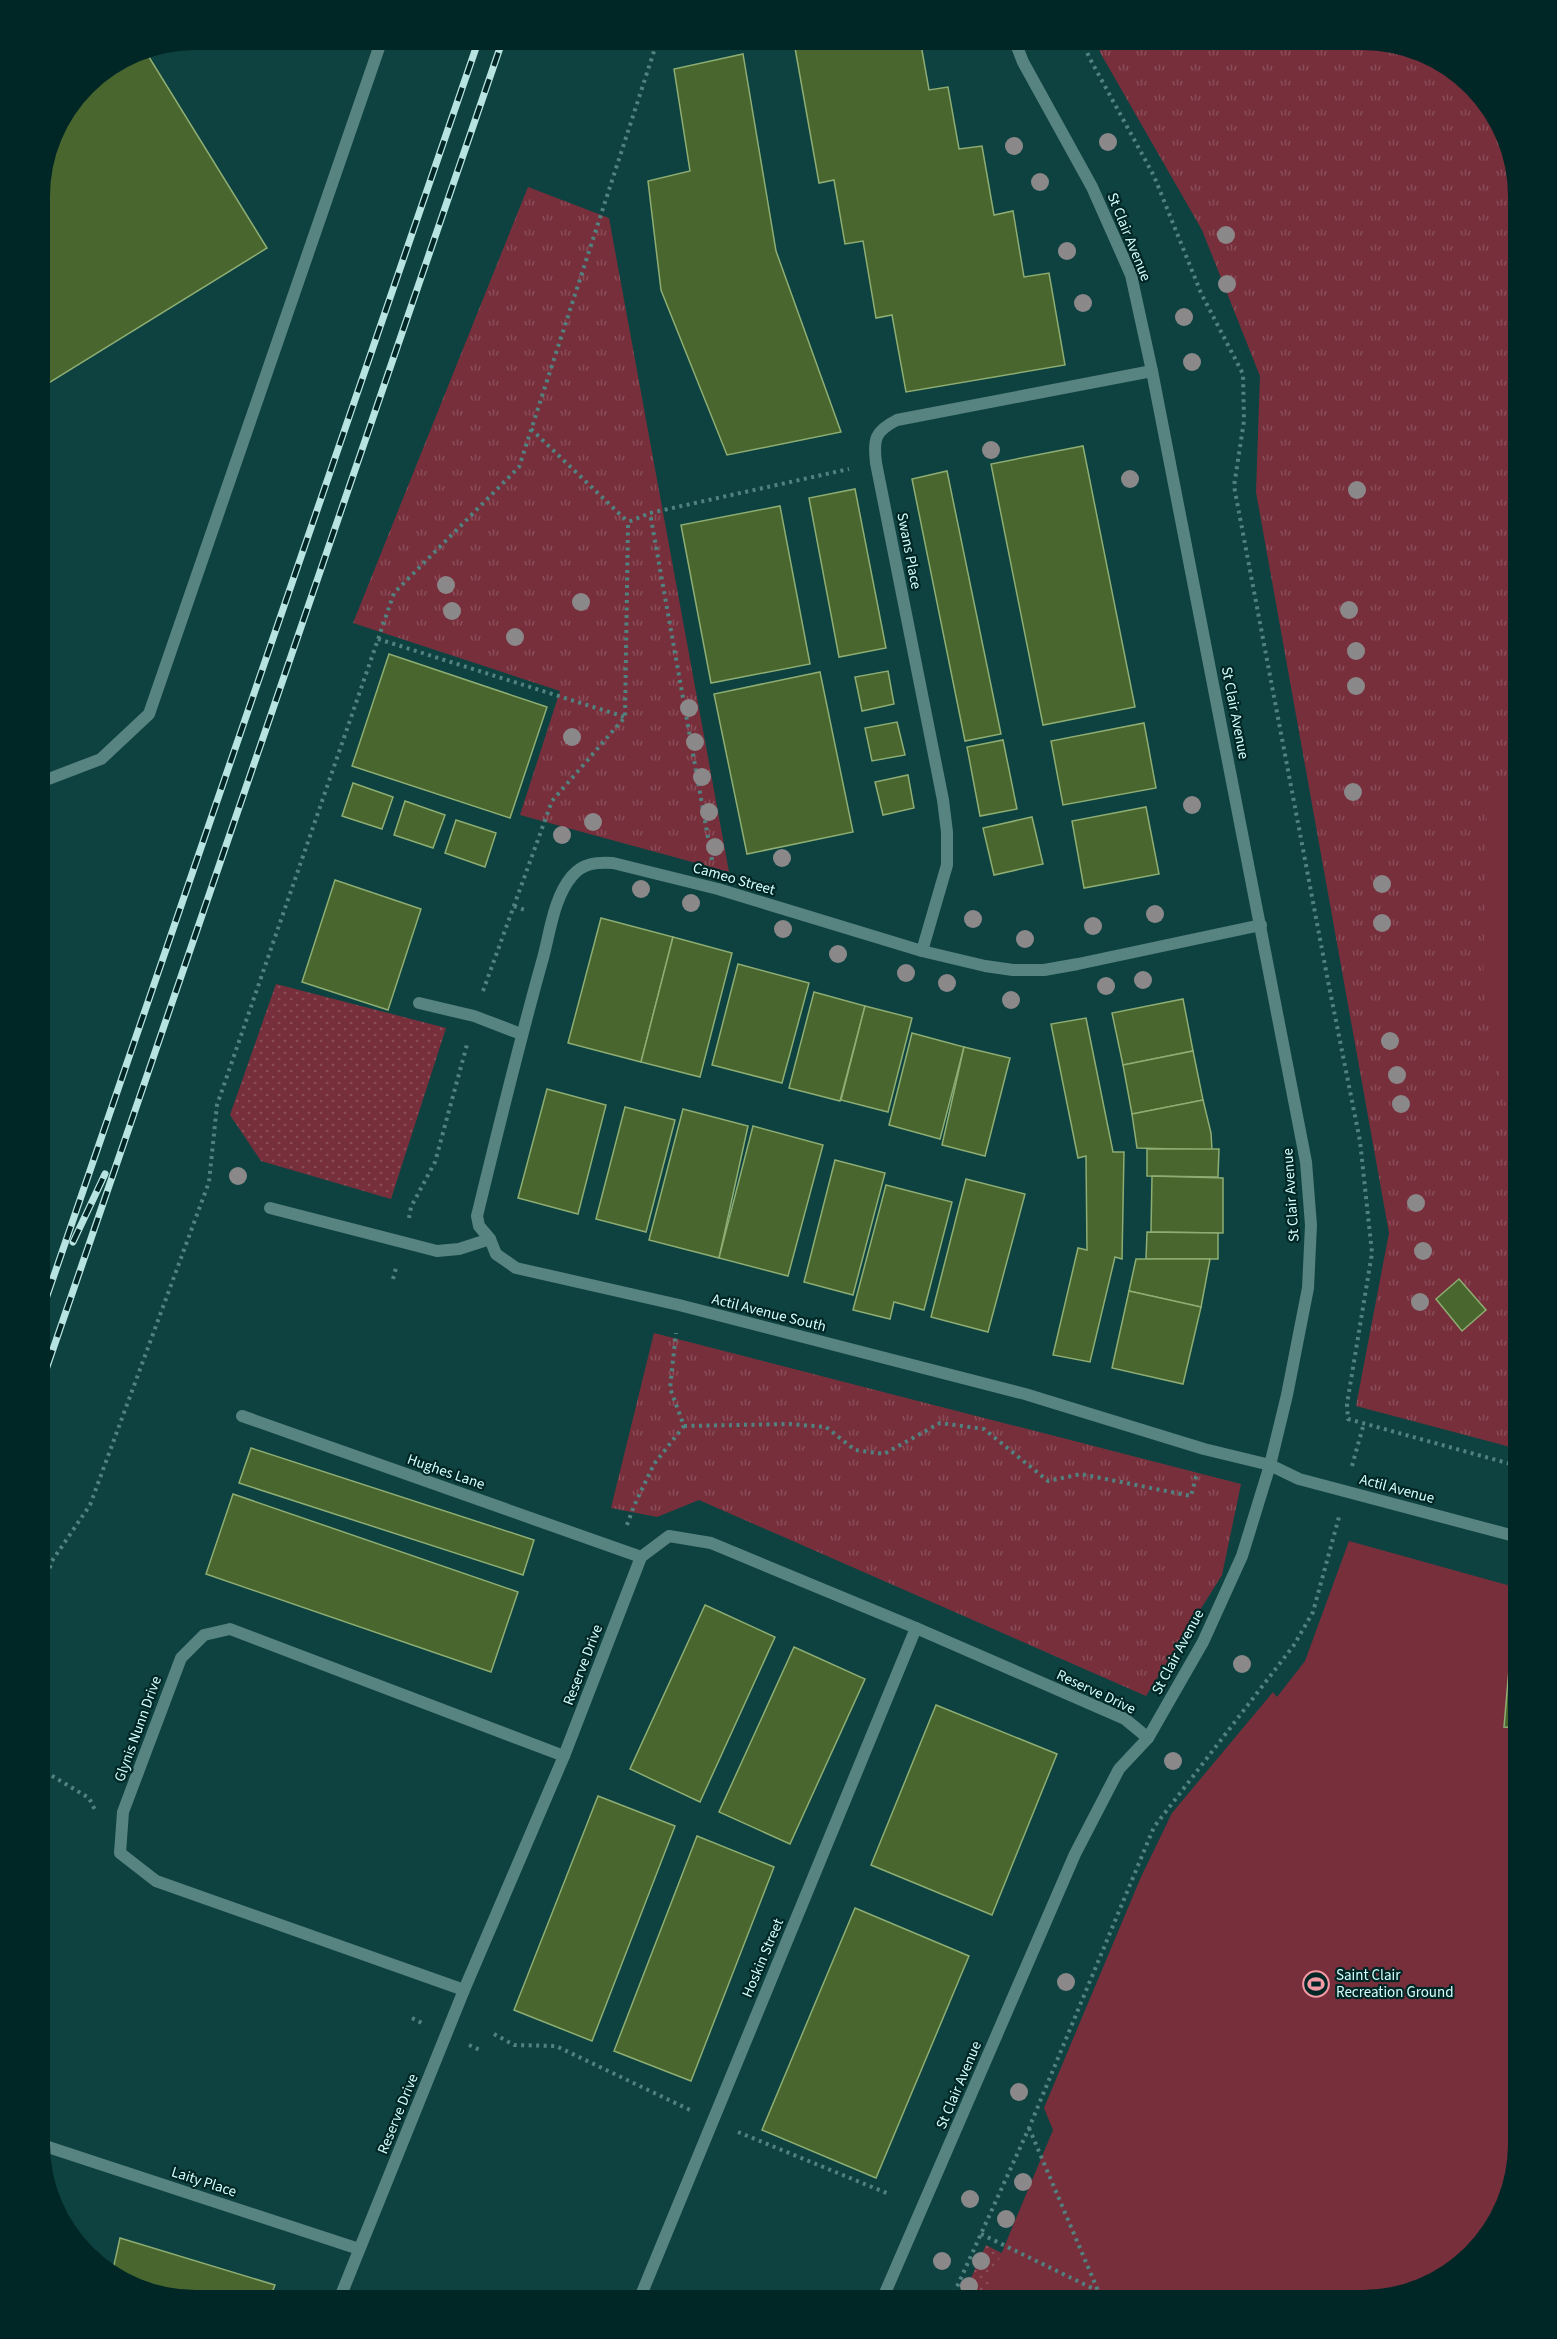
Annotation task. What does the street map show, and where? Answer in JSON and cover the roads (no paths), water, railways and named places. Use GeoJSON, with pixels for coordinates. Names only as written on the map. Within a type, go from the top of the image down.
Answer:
{"type":"FeatureCollection","features":[{"type":"Feature","properties":{"kind":"street"},"geometry":{"type":"LineString","coordinates":[[50,779],[102,759],[149,714],[378,50]]}},
{"type":"Feature","properties":{"kind":"street","name":"St Clair Avenue"},"geometry":{"type":"LineString","coordinates":[[887,2290],[1075,1854],[1119,1769],[1148,1738],[1203,1642],[1242,1556],[1270,1465],[1287,1395],[1308,1288],[1311,1225],[1306,1162],[1152,371],[1131,275],[1092,187],[1018,50]]}},
{"type":"Feature","properties":{"kind":"street","name":"Swans Place"},"geometry":{"type":"LineString","coordinates":[[922,951],[947,865],[947,832],[943,800],[876,463],[874,447],[876,437],[881,430],[897,420],[1152,371]]}},
{"type":"Feature","properties":{"kind":"street","name":"Cameo Street"},"geometry":{"type":"LineString","coordinates":[[490,1239],[479,1226],[477,1216],[521,1034],[558,903],[565,886],[578,870],[599,862],[613,863],[717,889],[922,951],[985,966],[1013,970],[1044,970],[1261,925]]}},
{"type":"Feature","properties":{"kind":"street"},"geometry":{"type":"LineString","coordinates":[[419,1003],[474,1016],[521,1034]]}},
{"type":"Feature","properties":{"kind":"street"},"geometry":{"type":"LineString","coordinates":[[270,1208],[437,1251],[459,1249],[490,1239]]}},
{"type":"Feature","properties":{"kind":"street","name":"Actil Avenue South"},"geometry":{"type":"LineString","coordinates":[[490,1239],[496,1254],[516,1268],[679,1305],[1025,1394],[1204,1449],[1270,1465]]}},
{"type":"Feature","properties":{"kind":"street","name":"Hughes Lane"},"geometry":{"type":"LineString","coordinates":[[242,1416],[641,1557]]}},
{"type":"Feature","properties":{"kind":"street","name":"Actil Avenue"},"geometry":{"type":"LineString","coordinates":[[1270,1465],[1299,1479],[1508,1534]]}},
{"type":"Feature","properties":{"kind":"street","name":"Reserve Drive"},"geometry":{"type":"LineString","coordinates":[[343,2289],[464,1990],[564,1756],[641,1557],[669,1536],[711,1543],[916,1628],[1125,1719],[1148,1738]]}},
{"type":"Feature","properties":{"kind":"street","name":"Hoskin Street"},"geometry":{"type":"LineString","coordinates":[[643,2289],[916,1628]]}},
{"type":"Feature","properties":{"kind":"street","name":"Glynis Nunn Drive"},"geometry":{"type":"LineString","coordinates":[[464,1990],[156,1881],[120,1853],[123,1812],[181,1658],[204,1635],[230,1629],[564,1756]]}},
{"type":"Feature","properties":{"kind":"street","name":"Laity Place"},"geometry":{"type":"LineString","coordinates":[[49,2147],[359,2249]]}},
{"type":"Feature","properties":{"kind":"railway"},"geometry":{"type":"LineString","coordinates":[[49,1289],[475,50]]}},
{"type":"Feature","properties":{"kind":"railway"},"geometry":{"type":"LineString","coordinates":[[49,1360],[499,50]]}},
{"type":"Feature","properties":{"kind":"railway"},"geometry":{"type":"LineString","coordinates":[[73,1242],[105,1174]]}},
{"type":"Feature","properties":{"kind":"place","name":"Saint Clair Recreation Ground"},"geometry":{"type":"Point","coordinates":[1316,1984]}}]}
